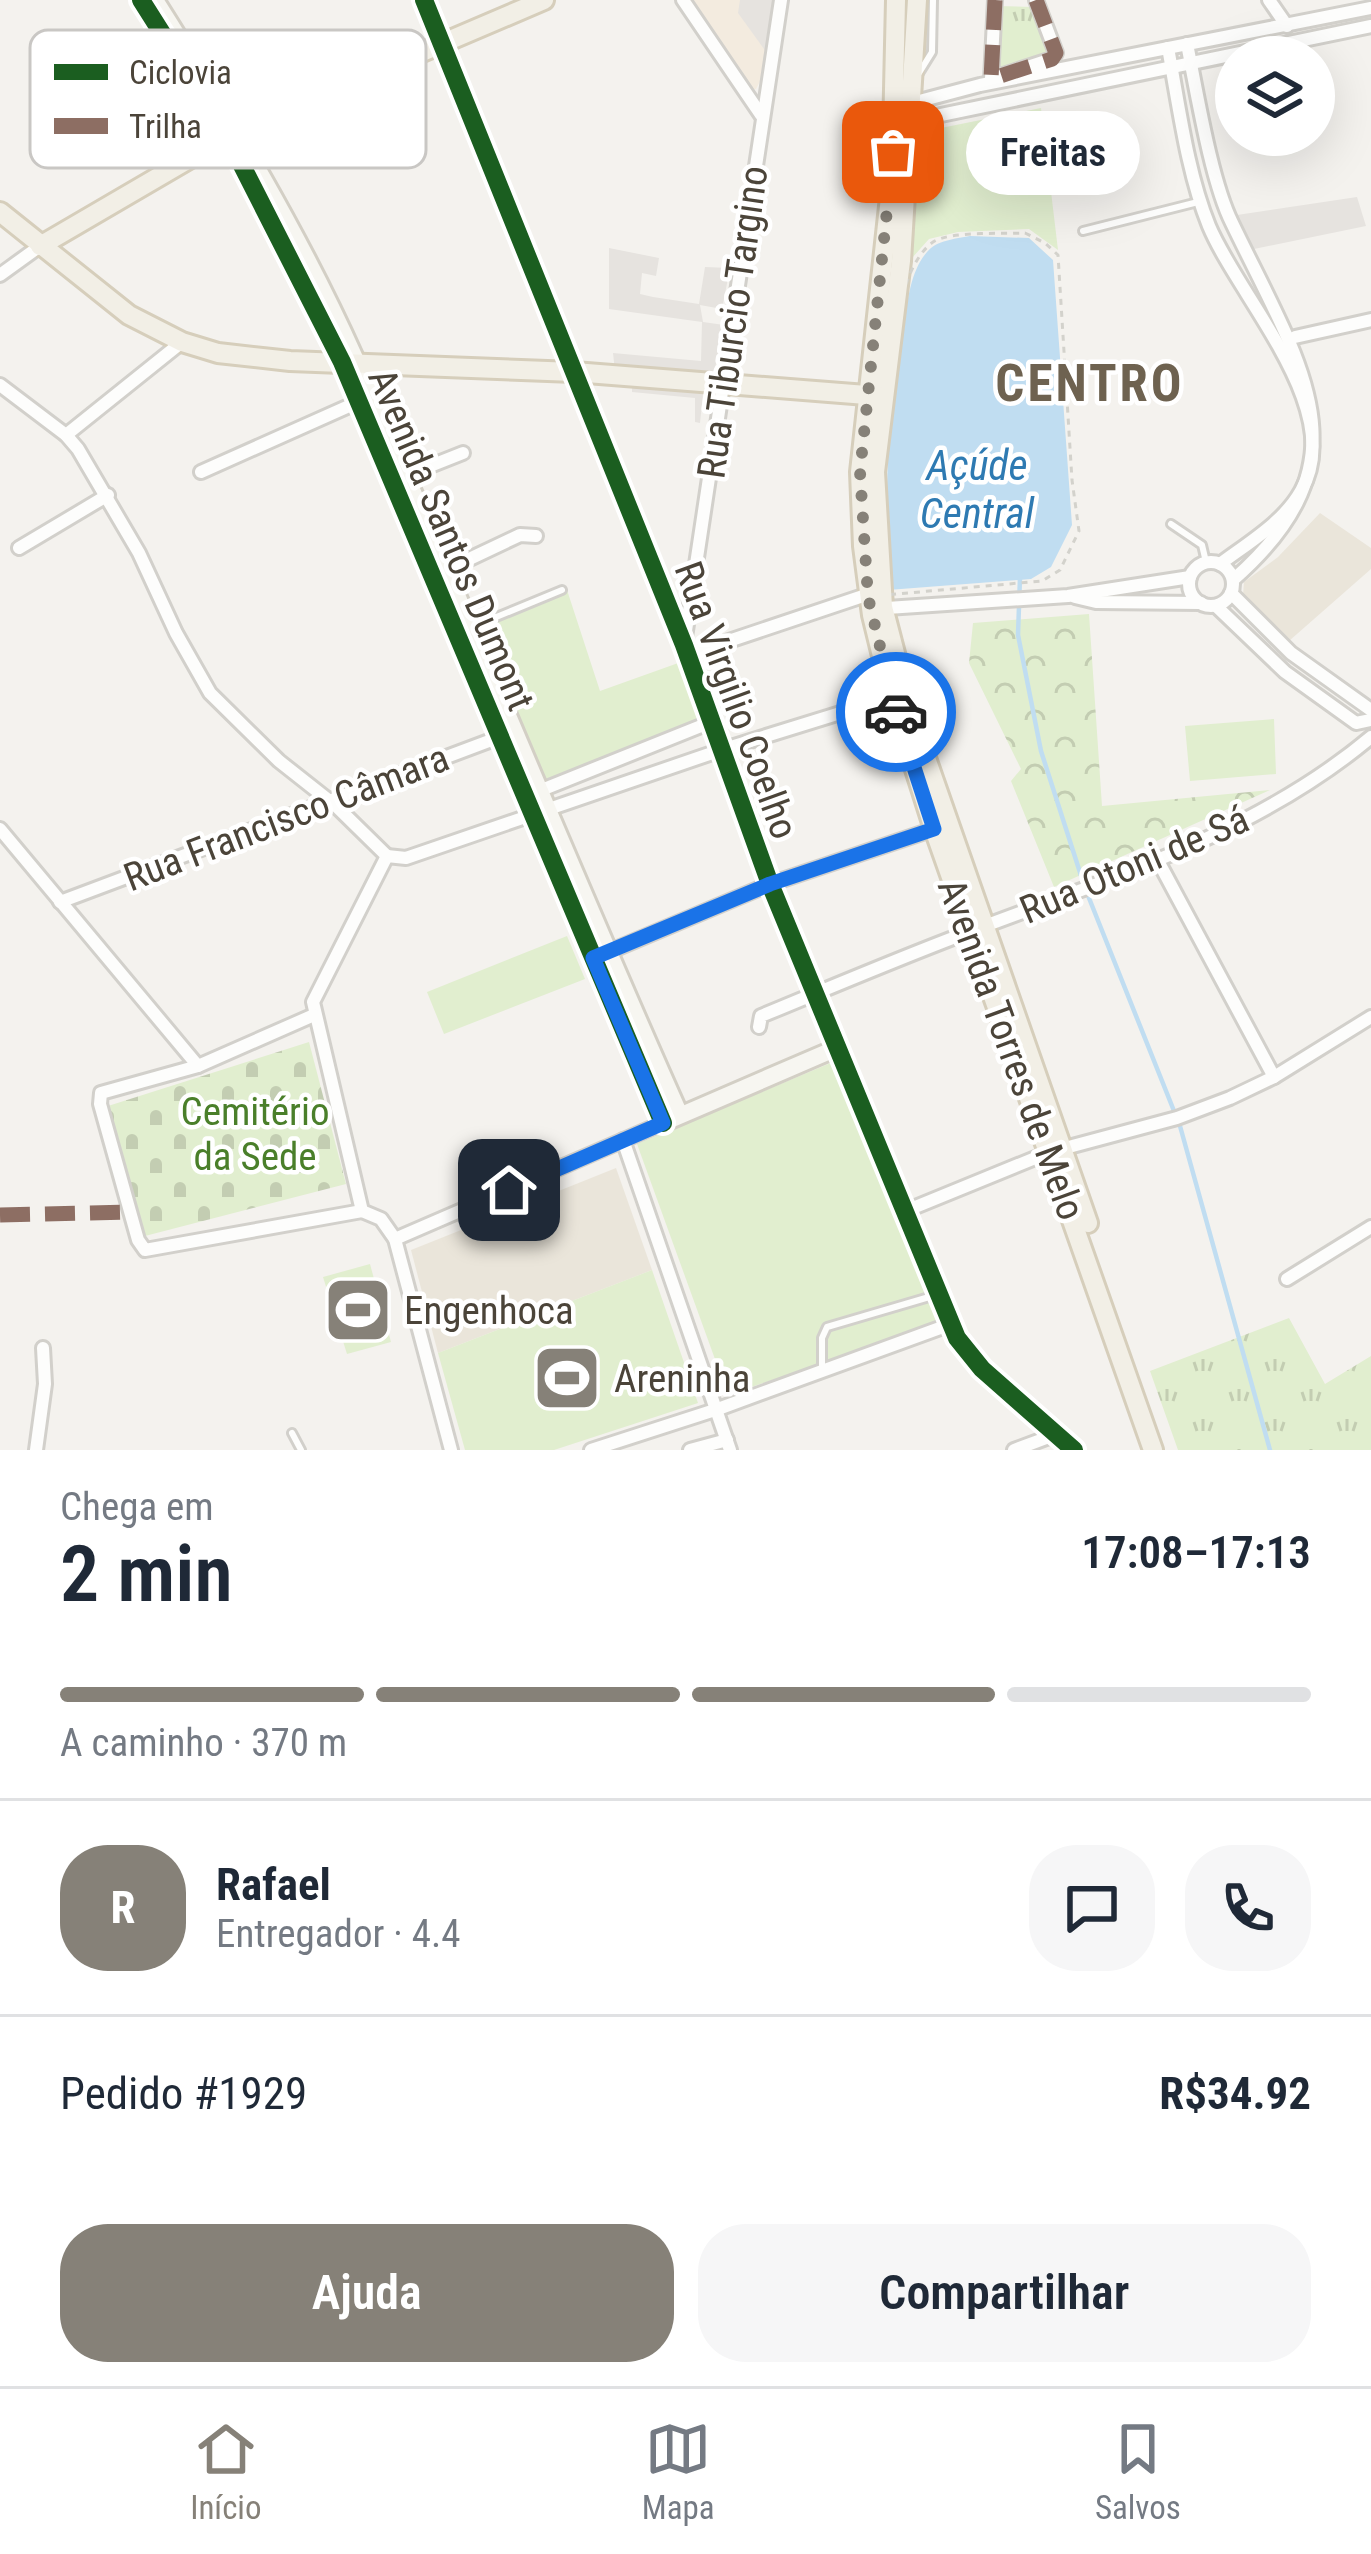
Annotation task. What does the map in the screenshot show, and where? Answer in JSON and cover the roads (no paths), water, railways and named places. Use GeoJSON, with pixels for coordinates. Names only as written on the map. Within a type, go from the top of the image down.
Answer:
{"type":"FeatureCollection","features":[{"type":"Feature","properties":{"kind":"main road"},"geometry":{"type":"LineString","coordinates":[[426,53],[544,0]]}},
{"type":"Feature","properties":{"kind":"main road","name":"Avenida Torres de Melo"},"geometry":{"type":"LineString","coordinates":[[896,0],[905,109]]}},
{"type":"Feature","properties":{"kind":"main road","name":"Avenida Torres de Melo"},"geometry":{"type":"LineString","coordinates":[[917,0],[886,242],[875,396],[860,472],[892,697],[934,829],[978,929]]}},
{"type":"Feature","properties":{"kind":"main road"},"geometry":{"type":"LineString","coordinates":[[40,245],[173,168]]}},
{"type":"Feature","properties":{"kind":"main road"},"geometry":{"type":"LineString","coordinates":[[0,212],[130,315],[182,342],[253,358],[574,372],[875,396]]}},
{"type":"Feature","properties":{"kind":"main road","name":"Avenida Torres de Melo"},"geometry":{"type":"LineString","coordinates":[[876,602],[978,929],[1163,1450]]}},
{"type":"Feature","properties":{"kind":"main road","name":"Avenida Torres de Melo"},"geometry":{"type":"LineString","coordinates":[[1056,1150],[1153,1450]]}},
{"type":"Feature","properties":{"kind":"street","name":"Avenida Santos Dumont"},"geometry":{"type":"LineString","coordinates":[[140,0],[161,30]]}},
{"type":"Feature","properties":{"kind":"street","name":"Avenida Santos Dumont"},"geometry":{"type":"LineString","coordinates":[[155,0],[172,30]]}},
{"type":"Feature","properties":{"kind":"street","name":"Rua Virgilio Coelho"},"geometry":{"type":"LineString","coordinates":[[424,0],[686,650],[770,884],[951,1324],[982,1369],[1075,1450]]}},
{"type":"Feature","properties":{"kind":"street"},"geometry":{"type":"LineString","coordinates":[[683,0],[762,116]]}},
{"type":"Feature","properties":{"kind":"street","name":"Rua Tiburcio Targino"},"geometry":{"type":"LineString","coordinates":[[686,650],[720,386],[781,0]]}},
{"type":"Feature","properties":{"kind":"street"},"geometry":{"type":"LineString","coordinates":[[995,0],[991,79],[1052,59],[1056,53],[1036,0]]}},
{"type":"Feature","properties":{"kind":"street"},"geometry":{"type":"LineString","coordinates":[[1269,0],[1288,26]]}},
{"type":"Feature","properties":{"kind":"street"},"geometry":{"type":"LineString","coordinates":[[905,109],[1168,48],[1371,8]]}},
{"type":"Feature","properties":{"kind":"street"},"geometry":{"type":"LineString","coordinates":[[905,109],[1172,68],[1371,26]]}},
{"type":"Feature","properties":{"kind":"street"},"geometry":{"type":"LineString","coordinates":[[1187,44],[1229,219],[1322,389]]}},
{"type":"Feature","properties":{"kind":"street"},"geometry":{"type":"LineString","coordinates":[[1068,596],[1190,577],[1259,536],[1300,494],[1312,466],[1315,442],[1310,414],[1224,255],[1201,201],[1168,48]]}},
{"type":"Feature","properties":{"kind":"street","name":"Avenida Santos Dumont"},"geometry":{"type":"LineString","coordinates":[[249,168],[405,476],[506,735]]}},
{"type":"Feature","properties":{"kind":"street"},"geometry":{"type":"LineString","coordinates":[[0,275],[40,245]]}},
{"type":"Feature","properties":{"kind":"street"},"geometry":{"type":"LineString","coordinates":[[1295,337],[1371,320]]}},
{"type":"Feature","properties":{"kind":"street"},"geometry":{"type":"LineString","coordinates":[[66,435],[182,342]]}},
{"type":"Feature","properties":{"kind":"street","name":"Avenida Santos Dumont"},"geometry":{"type":"LineString","coordinates":[[349,362],[358,402],[671,1119]]}},
{"type":"Feature","properties":{"kind":"street"},"geometry":{"type":"LineString","coordinates":[[0,385],[66,435],[108,495],[210,693],[387,856],[406,858],[892,697]]}},
{"type":"Feature","properties":{"kind":"street"},"geometry":{"type":"LineString","coordinates":[[201,472],[358,402]]}},
{"type":"Feature","properties":{"kind":"street"},"geometry":{"type":"LineString","coordinates":[[405,476],[463,453]]}},
{"type":"Feature","properties":{"kind":"street"},"geometry":{"type":"LineString","coordinates":[[19,548],[108,495]]}},
{"type":"Feature","properties":{"kind":"street"},"geometry":{"type":"LineString","coordinates":[[686,650],[876,602],[1027,591],[1096,602],[1208,604],[1298,531]]}},
{"type":"Feature","properties":{"kind":"street"},"geometry":{"type":"LineString","coordinates":[[444,571],[520,535],[536,536]]}},
{"type":"Feature","properties":{"kind":"street"},"geometry":{"type":"LineString","coordinates":[[1213,563],[1291,653],[1371,710]]}},
{"type":"Feature","properties":{"kind":"street"},"geometry":{"type":"LineString","coordinates":[[1190,577],[1191,592],[1285,672],[1356,723],[1371,720]]}},
{"type":"Feature","properties":{"kind":"street"},"geometry":{"type":"LineString","coordinates":[[531,794],[711,722]]}},
{"type":"Feature","properties":{"kind":"street","name":"Rua Francisco Câmara"},"geometry":{"type":"LineString","coordinates":[[60,902],[506,735]]}},
{"type":"Feature","properties":{"kind":"street","name":"Rua Otoni de Sá"},"geometry":{"type":"LineString","coordinates":[[759,1027],[761,1016],[1157,859],[1311,784],[1371,737]]}},
{"type":"Feature","properties":{"kind":"street"},"geometry":{"type":"LineString","coordinates":[[0,829],[198,1066]]}},
{"type":"Feature","properties":{"kind":"street"},"geometry":{"type":"LineString","coordinates":[[601,955],[770,884],[934,829]]}},
{"type":"Feature","properties":{"kind":"street"},"geometry":{"type":"LineString","coordinates":[[362,1211],[314,1015],[314,994],[387,856]]}},
{"type":"Feature","properties":{"kind":"street"},"geometry":{"type":"LineString","coordinates":[[1157,859],[1274,1077]]}},
{"type":"Feature","properties":{"kind":"street"},"geometry":{"type":"LineString","coordinates":[[314,1015],[198,1066],[98,1095],[140,1246],[151,1250],[362,1211],[381,1219],[394,1239],[451,1450]]}},
{"type":"Feature","properties":{"kind":"street"},"geometry":{"type":"LineString","coordinates":[[903,1212],[1056,1150],[1177,1118],[1274,1077],[1370,1019]]}},
{"type":"Feature","properties":{"kind":"street"},"geometry":{"type":"LineString","coordinates":[[394,1239],[836,1048]]}},
{"type":"Feature","properties":{"kind":"street"},"geometry":{"type":"LineString","coordinates":[[623,1140],[729,1445],[690,1450]]}},
{"type":"Feature","properties":{"kind":"street"},"geometry":{"type":"LineString","coordinates":[[1287,1279],[1371,1227]]}},
{"type":"Feature","properties":{"kind":"street"},"geometry":{"type":"LineString","coordinates":[[591,1450],[951,1324]]}},
{"type":"Feature","properties":{"kind":"street"},"geometry":{"type":"LineString","coordinates":[[36,1450],[45,1384],[43,1348]]}},
{"type":"Feature","properties":{"kind":"street"},"geometry":{"type":"LineString","coordinates":[[1014,1450],[1058,1434]]}},
{"type":"Feature","properties":{"kind":"lane"},"geometry":{"type":"LineString","coordinates":[[905,109],[932,52],[933,0]]}},
{"type":"Feature","properties":{"kind":"lane"},"geometry":{"type":"LineString","coordinates":[[1083,231],[1201,201]]}},
{"type":"Feature","properties":{"kind":"lane"},"geometry":{"type":"LineString","coordinates":[[1171,524],[1202,545],[1213,563]]}},
{"type":"Feature","properties":{"kind":"lane"},"geometry":{"type":"LineString","coordinates":[[468,628],[562,590]]}},
{"type":"Feature","properties":{"kind":"lane"},"geometry":{"type":"LineString","coordinates":[[822,1370],[822,1338],[827,1327],[939,1295]]}},
{"type":"Feature","properties":{"kind":"lane"},"geometry":{"type":"LineString","coordinates":[[292,1432],[301,1450]]}},
{"type":"Feature","properties":{"kind":"water","name":"Açúde Central"},"geometry":{"type":"Polygon","coordinates":[[[970,236],[1029,238],[1053,260],[1072,525],[1051,567],[1031,579],[888,590],[890,422],[909,294],[917,267],[931,248],[970,236]]]}},
{"type":"Feature","properties":{"kind":"waterway"},"geometry":{"type":"LineString","coordinates":[[1020,577],[1018,635],[1041,751],[1085,888],[1180,1126],[1270,1450]]}},
{"type":"Feature","properties":{"kind":"place","name":"Freitas"},"geometry":{"type":"Point","coordinates":[893,152]}},
{"type":"Feature","properties":{"kind":"place","name":"Engenhoca"},"geometry":{"type":"Point","coordinates":[358,1310]}},
{"type":"Feature","properties":{"kind":"place","name":"Areninha"},"geometry":{"type":"Point","coordinates":[567,1378]}},
{"type":"Feature","properties":{"kind":"district","name":"CENTRO"},"geometry":{"type":"Point","coordinates":[1090,383]}},
{"type":"Feature","properties":{"kind":"park label","name":"Cemitério da Sede"},"geometry":{"type":"Point","coordinates":[255,1134]}}]}
